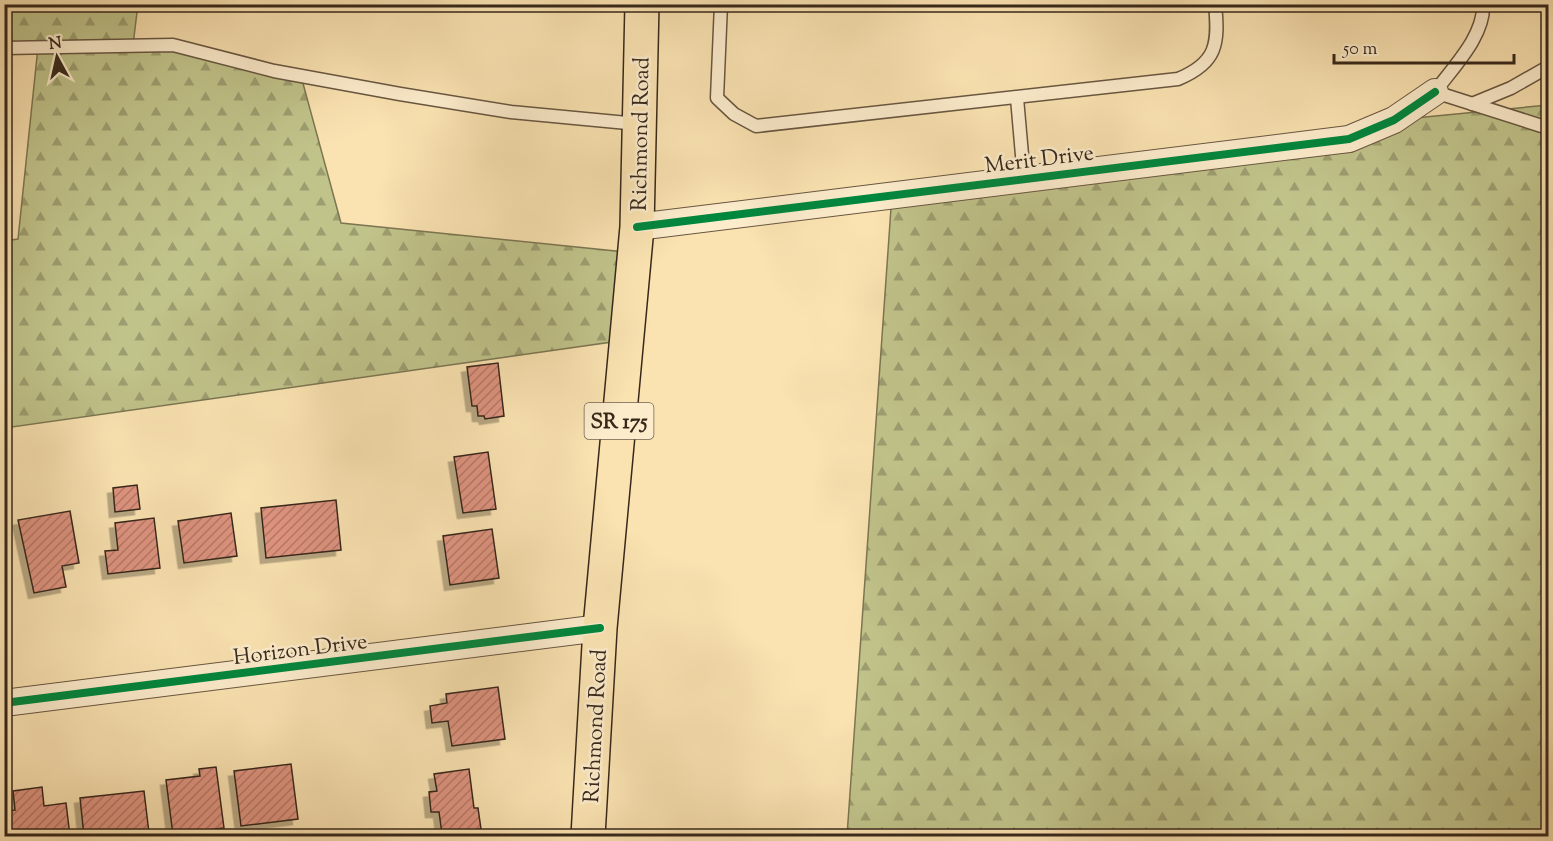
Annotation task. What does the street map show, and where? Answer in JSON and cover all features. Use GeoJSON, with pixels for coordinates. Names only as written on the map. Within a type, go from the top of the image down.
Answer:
{"type":"FeatureCollection","features":[{"type":"Feature","properties":{"kind":"main road","name":"Richmond Road"},"geometry":{"type":"LineString","coordinates":[[588,837],[600,628],[637,227],[642,4]]}},
{"type":"Feature","properties":{"kind":"street","name":"Merit Drive"},"geometry":{"type":"LineString","coordinates":[[637,227],[1349,138],[1394,120],[1435,92]]}},
{"type":"Feature","properties":{"kind":"street","name":"Horizon Drive"},"geometry":{"type":"LineString","coordinates":[[4,703],[600,628]]}},
{"type":"Feature","properties":{"kind":"lane"},"geometry":{"type":"LineString","coordinates":[[721,4],[717,98],[734,114],[756,126],[1178,79],[1199,70],[1210,55],[1218,33],[1215,4]]}},
{"type":"Feature","properties":{"kind":"lane"},"geometry":{"type":"LineString","coordinates":[[1483,4],[1483,12],[1476,34],[1435,92],[1548,128]]}},
{"type":"Feature","properties":{"kind":"lane"},"geometry":{"type":"LineString","coordinates":[[4,48],[173,45],[274,71],[400,94],[511,111],[639,124]]}},
{"type":"Feature","properties":{"kind":"lane"},"geometry":{"type":"LineString","coordinates":[[1472,104],[1511,88],[1548,67]]}},
{"type":"Feature","properties":{"kind":"lane"},"geometry":{"type":"LineString","coordinates":[[1017,98],[1024,178]]}},
{"type":"Feature","properties":{"kind":"green space"},"geometry":{"type":"Polygon","coordinates":[[[138,4],[133,45],[173,45],[301,76],[341,223],[635,253],[626,340],[5,428],[4,241],[18,239],[38,47],[5,48],[5,5],[138,4]]]}},
{"type":"Feature","properties":{"kind":"green space"},"geometry":{"type":"Polygon","coordinates":[[[1548,105],[1548,836],[847,836],[892,194],[1394,120],[1548,105]]]}},
{"type":"Feature","properties":{"kind":"building"},"geometry":{"type":"Polygon","coordinates":[[[498,363],[504,416],[485,419],[484,416],[478,416],[477,406],[472,406],[467,367],[498,363]]]}},
{"type":"Feature","properties":{"kind":"building"},"geometry":{"type":"Polygon","coordinates":[[[488,452],[496,509],[463,513],[454,457],[488,452]]]}},
{"type":"Feature","properties":{"kind":"building"},"geometry":{"type":"Polygon","coordinates":[[[137,485],[140,509],[115,512],[113,488],[137,485]]]}},
{"type":"Feature","properties":{"kind":"building"},"geometry":{"type":"Polygon","coordinates":[[[336,500],[341,550],[266,558],[261,508],[336,500]]]}},
{"type":"Feature","properties":{"kind":"building"},"geometry":{"type":"Polygon","coordinates":[[[70,511],[79,563],[62,566],[66,587],[34,593],[18,520],[70,511]]]}},
{"type":"Feature","properties":{"kind":"building"},"geometry":{"type":"Polygon","coordinates":[[[231,513],[237,556],[184,563],[178,521],[231,513]]]}},
{"type":"Feature","properties":{"kind":"building"},"geometry":{"type":"Polygon","coordinates":[[[154,518],[160,568],[108,574],[105,551],[118,550],[115,523],[154,518]]]}},
{"type":"Feature","properties":{"kind":"building"},"geometry":{"type":"Polygon","coordinates":[[[492,529],[499,578],[450,585],[443,536],[492,529]]]}},
{"type":"Feature","properties":{"kind":"building"},"geometry":{"type":"Polygon","coordinates":[[[498,687],[505,739],[452,746],[448,721],[432,723],[430,706],[447,703],[446,694],[498,687]]]}},
{"type":"Feature","properties":{"kind":"building"},"geometry":{"type":"Polygon","coordinates":[[[291,764],[298,819],[241,826],[234,771],[291,764]]]}},
{"type":"Feature","properties":{"kind":"building"},"geometry":{"type":"Polygon","coordinates":[[[216,767],[224,828],[199,831],[199,835],[173,835],[166,780],[200,776],[199,769],[216,767]]]}},
{"type":"Feature","properties":{"kind":"building"},"geometry":{"type":"Polygon","coordinates":[[[469,769],[474,808],[478,808],[481,829],[442,834],[439,812],[431,812],[429,792],[437,791],[434,774],[469,769]]]}},
{"type":"Feature","properties":{"kind":"building"},"geometry":{"type":"Polygon","coordinates":[[[42,787],[44,806],[66,803],[70,836],[4,836],[4,811],[15,810],[13,791],[42,787]]]}},
{"type":"Feature","properties":{"kind":"building"},"geometry":{"type":"Polygon","coordinates":[[[144,791],[149,833],[135,834],[135,836],[84,836],[80,798],[144,791]]]}},
{"type":"Feature","properties":{"kind":"cycle path"},"geometry":{"type":"LineString","coordinates":[[637,227],[1349,139],[1394,120],[1435,92]]}},
{"type":"Feature","properties":{"kind":"cycle path"},"geometry":{"type":"LineString","coordinates":[[4,703],[600,628]]}}]}
